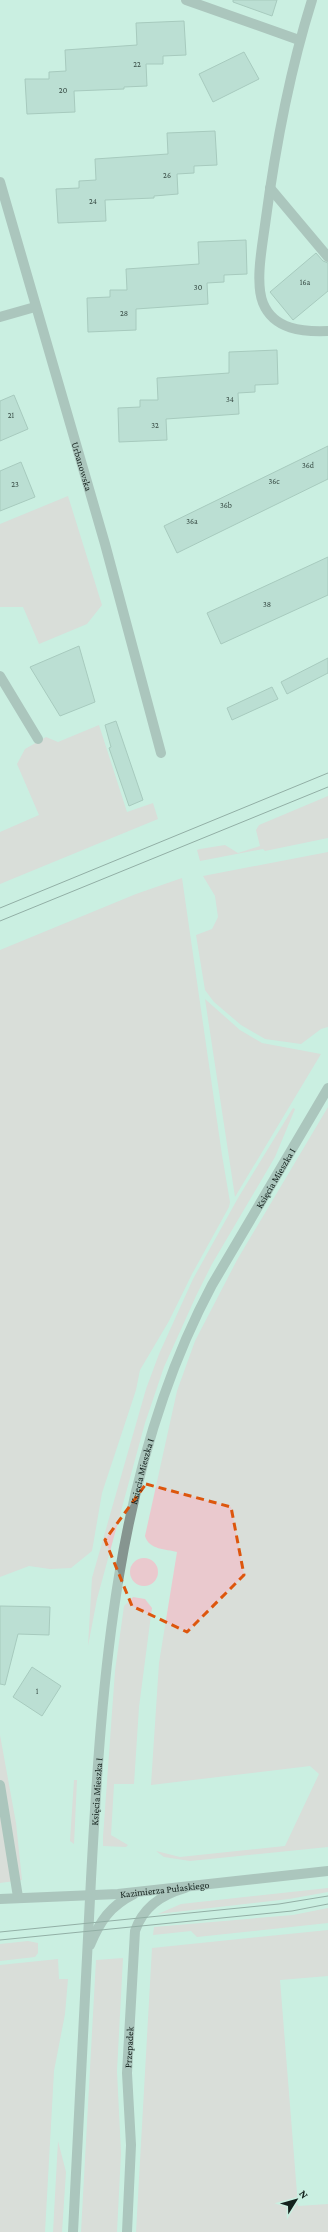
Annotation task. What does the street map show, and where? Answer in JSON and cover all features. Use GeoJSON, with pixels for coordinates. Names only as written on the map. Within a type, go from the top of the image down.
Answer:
{"type":"FeatureCollection","features":[{"type":"Feature","properties":{"kind":"street"},"geometry":{"type":"LineString","coordinates":[[186,0],[299,40]]}},
{"type":"Feature","properties":{"kind":"street"},"geometry":{"type":"LineString","coordinates":[[312,0],[299,40],[290,76],[270,188],[262,251],[261,294],[263,304],[276,320],[294,330],[328,331]]}},
{"type":"Feature","properties":{"kind":"street","name":"Urbanowska"},"geometry":{"type":"LineString","coordinates":[[0,182],[35,307],[105,544],[161,753]]}},
{"type":"Feature","properties":{"kind":"street"},"geometry":{"type":"LineString","coordinates":[[270,188],[328,257]]}},
{"type":"Feature","properties":{"kind":"street"},"geometry":{"type":"LineString","coordinates":[[0,317],[35,307]]}},
{"type":"Feature","properties":{"kind":"street"},"geometry":{"type":"LineString","coordinates":[[0,676],[38,739]]}},
{"type":"Feature","properties":{"kind":"street","name":"Księcia Mieszka I"},"geometry":{"type":"LineString","coordinates":[[90,1895],[100,1728],[109,1636],[128,1529],[152,1435],[173,1370],[206,1295],[328,1088]]}},
{"type":"Feature","properties":{"kind":"street"},"geometry":{"type":"LineString","coordinates":[[0,1785],[18,1897]]}},
{"type":"Feature","properties":{"kind":"street","name":"Kazimierza Pułaskiego"},"geometry":{"type":"LineString","coordinates":[[0,1899],[138,1892],[328,1871]]}},
{"type":"Feature","properties":{"kind":"street","name":"Przepadek"},"geometry":{"type":"LineString","coordinates":[[127,2232],[131,2159],[127,2074],[135,1931],[138,1921],[152,1904],[168,1894],[184,1888]]}},
{"type":"Feature","properties":{"kind":"street"},"geometry":{"type":"LineString","coordinates":[[87,1953],[104,1916],[116,1905],[138,1892]]}},
{"type":"Feature","properties":{"kind":"street"},"geometry":{"type":"LineString","coordinates":[[72,2232],[90,1895]]}},
{"type":"Feature","properties":{"kind":"highlighted area"},"geometry":{"type":"Polygon","coordinates":[[[146,1484],[231,1507],[244,1575],[187,1632],[132,1606],[105,1540],[146,1484]]]}},
{"type":"Feature","properties":{"kind":"shaded area"},"geometry":{"type":"Polygon","coordinates":[[[68,496],[102,605],[87,624],[39,644],[23,607],[0,607],[0,524],[68,496]]]}},
{"type":"Feature","properties":{"kind":"shaded area"},"geometry":{"type":"Polygon","coordinates":[[[99,725],[127,812],[153,803],[158,819],[0,884],[0,832],[39,815],[17,764],[25,749],[46,737],[58,742],[99,725]]]}},
{"type":"Feature","properties":{"kind":"shaded area"},"geometry":{"type":"Polygon","coordinates":[[[328,796],[328,838],[265,851],[263,849],[200,861],[197,850],[200,849],[225,845],[238,853],[260,846],[256,830],[259,825],[328,796]]]}},
{"type":"Feature","properties":{"kind":"shaded area"},"geometry":{"type":"Polygon","coordinates":[[[328,852],[328,1027],[321,1029],[301,1044],[265,1039],[241,1025],[214,1002],[205,990],[196,935],[212,929],[218,917],[215,896],[203,876],[328,852]]]}},
{"type":"Feature","properties":{"kind":"shaded area"},"geometry":{"type":"Polygon","coordinates":[[[182,878],[230,1202],[229,1207],[192,1274],[169,1321],[140,1370],[136,1390],[102,1493],[92,1551],[71,1568],[50,1569],[29,1566],[0,1577],[0,950],[136,894],[182,878]]]}},
{"type":"Feature","properties":{"kind":"shaded area"},"geometry":{"type":"Polygon","coordinates":[[[205,999],[240,1030],[262,1043],[321,1054],[235,1197],[205,999]]]}},
{"type":"Feature","properties":{"kind":"shaded area"},"geometry":{"type":"Polygon","coordinates":[[[328,1107],[328,1847],[190,1861],[164,1857],[156,1851],[180,1857],[285,1846],[319,1774],[310,1766],[151,1785],[159,1663],[177,1552],[150,1544],[145,1536],[177,1391],[195,1341],[237,1260],[328,1107]]]}},
{"type":"Feature","properties":{"kind":"shaded area"},"geometry":{"type":"Polygon","coordinates":[[[293,1108],[295,1109],[275,1157],[212,1264],[164,1367],[145,1423],[97,1599],[88,1646],[92,1578],[146,1389],[159,1354],[193,1279],[238,1198],[293,1108]]]}},
{"type":"Feature","properties":{"kind":"shaded area"},"geometry":{"type":"Polygon","coordinates":[[[144,1558],[154,1562],[158,1572],[154,1582],[144,1586],[134,1582],[130,1572],[134,1562],[144,1558]]]}},
{"type":"Feature","properties":{"kind":"shaded area"},"geometry":{"type":"Polygon","coordinates":[[[133,1597],[145,1599],[152,1608],[139,1707],[134,1784],[114,1784],[111,1835],[128,1845],[126,1847],[103,1846],[115,1671],[124,1606],[133,1597]]]}},
{"type":"Feature","properties":{"kind":"shaded area"},"geometry":{"type":"Polygon","coordinates":[[[0,1735],[16,1823],[22,1880],[0,1883],[0,1735]]]}},
{"type":"Feature","properties":{"kind":"shaded area"},"geometry":{"type":"Polygon","coordinates":[[[74,1780],[77,1780],[74,1844],[70,1841],[74,1780]]]}},
{"type":"Feature","properties":{"kind":"shaded area"},"geometry":{"type":"Polygon","coordinates":[[[328,1888],[328,1892],[289,1899],[158,1914],[181,1904],[328,1888]]]}},
{"type":"Feature","properties":{"kind":"shaded area"},"geometry":{"type":"Polygon","coordinates":[[[328,1908],[328,1923],[197,1937],[191,1931],[153,1935],[154,1927],[293,1915],[328,1908]]]}},
{"type":"Feature","properties":{"kind":"shaded area"},"geometry":{"type":"Polygon","coordinates":[[[328,1930],[328,1976],[280,1980],[298,2206],[328,2204],[328,2232],[136,2232],[152,1948],[328,1930]]]}},
{"type":"Feature","properties":{"kind":"shaded area"},"geometry":{"type":"Polygon","coordinates":[[[28,1941],[38,1943],[38,1953],[35,1957],[0,1961],[0,1944],[28,1941]]]}},
{"type":"Feature","properties":{"kind":"shaded area"},"geometry":{"type":"Polygon","coordinates":[[[123,1958],[117,2071],[121,2153],[117,2232],[81,2232],[96,1960],[123,1958]]]}},
{"type":"Feature","properties":{"kind":"shaded area"},"geometry":{"type":"Polygon","coordinates":[[[58,1959],[59,1979],[68,1979],[65,2014],[54,2071],[45,2232],[0,2232],[0,1965],[58,1959]]]}},
{"type":"Feature","properties":{"kind":"shaded area"},"geometry":{"type":"Polygon","coordinates":[[[58,2141],[66,2172],[62,2232],[53,2232],[58,2141]]]}},
{"type":"Feature","properties":{"kind":"building"},"geometry":{"type":"Polygon","coordinates":[[[233,0],[277,0],[272,16],[233,2],[233,0]]]}},
{"type":"Feature","properties":{"kind":"building"},"geometry":{"type":"Polygon","coordinates":[[[184,21],[186,55],[163,56],[163,64],[146,64],[147,86],[124,87],[124,89],[74,91],[75,112],[27,114],[25,79],[49,79],[49,72],[66,71],[65,50],[137,45],[136,23],[184,21]]]}},
{"type":"Feature","properties":{"kind":"building"},"geometry":{"type":"Polygon","coordinates":[[[244,52],[259,79],[213,102],[199,74],[244,52]]]}},
{"type":"Feature","properties":{"kind":"building"},"geometry":{"type":"Polygon","coordinates":[[[215,131],[217,165],[194,166],[194,173],[177,174],[178,194],[154,196],[154,198],[105,200],[106,221],[58,223],[56,189],[79,188],[79,181],[96,180],[95,159],[168,154],[167,133],[215,131]]]}},
{"type":"Feature","properties":{"kind":"building"},"geometry":{"type":"Polygon","coordinates":[[[246,240],[247,274],[224,275],[224,282],[207,283],[208,304],[136,309],[136,330],[88,332],[87,298],[110,297],[110,290],[127,290],[126,269],[199,264],[198,242],[246,240]]]}},
{"type":"Feature","properties":{"kind":"building"},"geometry":{"type":"Polygon","coordinates":[[[316,253],[323,261],[328,263],[328,291],[293,320],[270,292],[316,253]]]}},
{"type":"Feature","properties":{"kind":"building"},"geometry":{"type":"Polygon","coordinates":[[[277,350],[278,384],[255,385],[255,392],[238,393],[239,414],[166,419],[167,440],[119,442],[118,408],[140,407],[140,400],[158,400],[157,378],[229,373],[229,352],[277,350]]]}},
{"type":"Feature","properties":{"kind":"building"},"geometry":{"type":"Polygon","coordinates":[[[14,395],[28,429],[0,441],[0,401],[14,395]]]}},
{"type":"Feature","properties":{"kind":"building"},"geometry":{"type":"Polygon","coordinates":[[[328,446],[328,479],[177,553],[164,526],[328,446]]]}},
{"type":"Feature","properties":{"kind":"building"},"geometry":{"type":"Polygon","coordinates":[[[21,462],[35,497],[0,511],[0,471],[21,462]]]}},
{"type":"Feature","properties":{"kind":"building"},"geometry":{"type":"Polygon","coordinates":[[[328,557],[328,595],[221,644],[207,613],[328,557]]]}},
{"type":"Feature","properties":{"kind":"building"},"geometry":{"type":"Polygon","coordinates":[[[79,646],[95,702],[60,716],[30,667],[79,646]]]}},
{"type":"Feature","properties":{"kind":"building"},"geometry":{"type":"Polygon","coordinates":[[[328,658],[328,673],[287,694],[281,682],[328,658]]]}},
{"type":"Feature","properties":{"kind":"building"},"geometry":{"type":"Polygon","coordinates":[[[272,687],[278,699],[232,720],[227,708],[272,687]]]}},
{"type":"Feature","properties":{"kind":"building"},"geometry":{"type":"Polygon","coordinates":[[[116,721],[143,800],[129,806],[109,748],[111,747],[105,725],[116,721]]]}},
{"type":"Feature","properties":{"kind":"building"},"geometry":{"type":"Polygon","coordinates":[[[0,1606],[50,1607],[49,1635],[18,1634],[5,1685],[0,1684],[0,1606]]]}},
{"type":"Feature","properties":{"kind":"building"},"geometry":{"type":"Polygon","coordinates":[[[32,1667],[61,1686],[42,1716],[13,1697],[32,1667]]]}},
{"type":"Feature","properties":{"kind":"tram line"},"geometry":{"type":"LineString","coordinates":[[0,908],[328,773]]}},
{"type":"Feature","properties":{"kind":"tram line"},"geometry":{"type":"LineString","coordinates":[[0,921],[328,787]]}},
{"type":"Feature","properties":{"kind":"tram line"},"geometry":{"type":"LineString","coordinates":[[0,1932],[279,1904],[328,1896]]}},
{"type":"Feature","properties":{"kind":"tram line"},"geometry":{"type":"LineString","coordinates":[[0,1940],[292,1911],[328,1904]]}}]}
